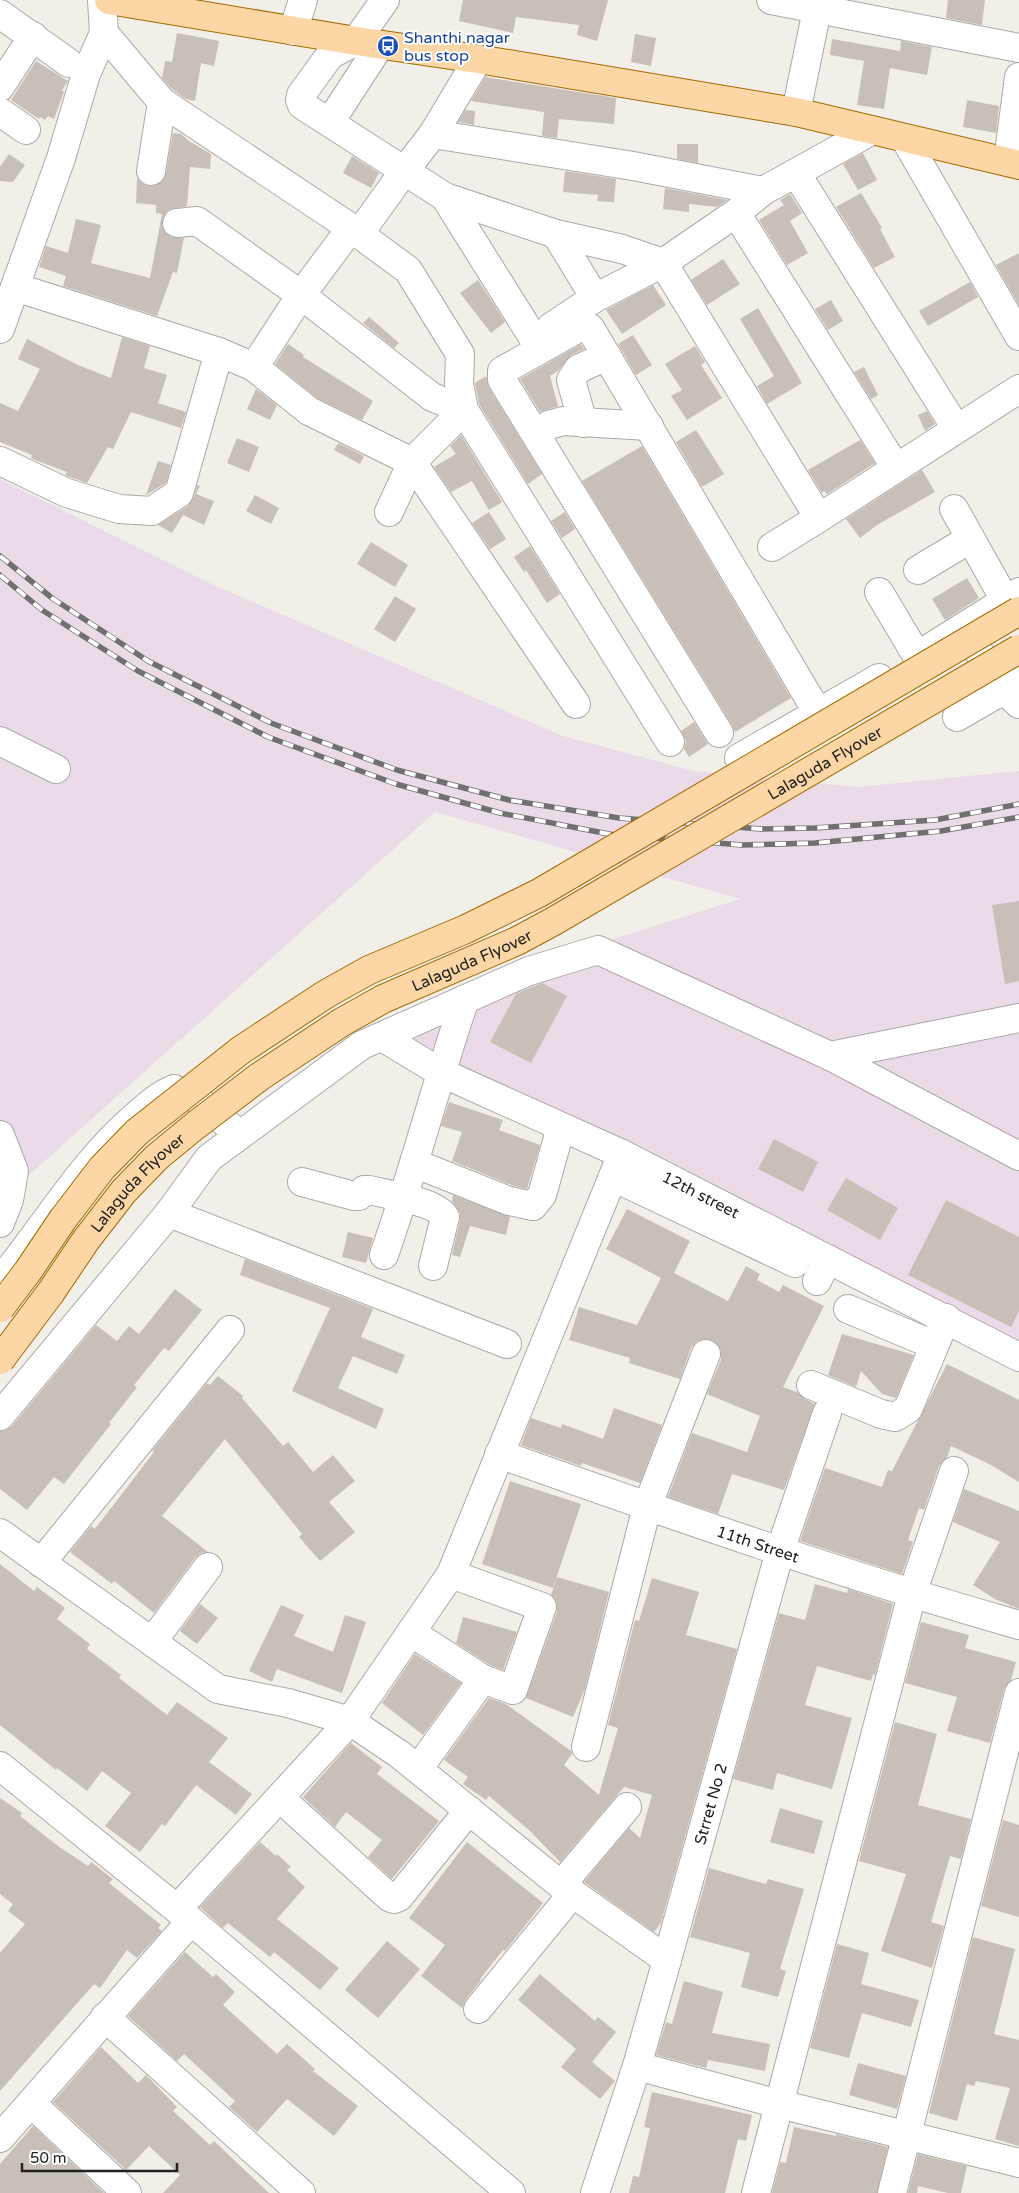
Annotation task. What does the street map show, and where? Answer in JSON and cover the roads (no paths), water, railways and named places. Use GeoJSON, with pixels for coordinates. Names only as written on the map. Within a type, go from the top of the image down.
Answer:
{"type":"FeatureCollection","features":[{"type":"Feature","properties":{"kind":"main road"},"geometry":{"type":"LineString","coordinates":[[109,0],[141,2],[293,31],[478,59],[796,112],[1014,163]]}},
{"type":"Feature","properties":{"kind":"main road","name":"Lalaguda Flyover"},"geometry":{"type":"LineString","coordinates":[[0,1308],[102,1168],[137,1132],[241,1050],[326,994],[369,970],[466,929],[539,893],[712,791],[757,767],[1014,601]]}},
{"type":"Feature","properties":{"kind":"main road","name":"Lalaguda Flyover"},"geometry":{"type":"LineString","coordinates":[[0,1360],[51,1292],[86,1240],[124,1191],[157,1157],[259,1077],[342,1022],[383,999],[517,941],[554,921],[1019,649]]}},
{"type":"Feature","properties":{"kind":"street"},"geometry":{"type":"LineString","coordinates":[[0,329],[61,158],[86,74],[104,33],[102,0]]}},
{"type":"Feature","properties":{"kind":"street"},"geometry":{"type":"LineString","coordinates":[[293,31],[303,0]]}},
{"type":"Feature","properties":{"kind":"street"},"geometry":{"type":"LineString","coordinates":[[330,122],[368,43],[385,0]]}},
{"type":"Feature","properties":{"kind":"street"},"geometry":{"type":"LineString","coordinates":[[771,0],[819,4],[1019,48]]}},
{"type":"Feature","properties":{"kind":"street"},"geometry":{"type":"LineString","coordinates":[[796,112],[819,4]]}},
{"type":"Feature","properties":{"kind":"street"},"geometry":{"type":"LineString","coordinates":[[0,14],[68,63]]}},
{"type":"Feature","properties":{"kind":"street"},"geometry":{"type":"LineString","coordinates":[[104,33],[162,102],[355,231],[408,270],[460,354],[462,397],[670,742]]}},
{"type":"Feature","properties":{"kind":"street"},"geometry":{"type":"LineString","coordinates":[[0,87],[33,36]]}},
{"type":"Feature","properties":{"kind":"street"},"geometry":{"type":"LineString","coordinates":[[368,43],[330,55],[300,97],[302,105],[445,197],[556,234],[622,249],[663,263],[819,518]]}},
{"type":"Feature","properties":{"kind":"street"},"geometry":{"type":"LineString","coordinates":[[254,367],[301,295],[433,134],[478,59]]}},
{"type":"Feature","properties":{"kind":"street"},"geometry":{"type":"LineString","coordinates":[[1014,163],[1019,77]]}},
{"type":"Feature","properties":{"kind":"street"},"geometry":{"type":"LineString","coordinates":[[151,171],[162,102]]}},
{"type":"Feature","properties":{"kind":"street"},"geometry":{"type":"LineString","coordinates":[[0,112],[26,130]]}},
{"type":"Feature","properties":{"kind":"street"},"geometry":{"type":"LineString","coordinates":[[389,512],[412,462],[462,397],[534,339],[595,298],[663,263],[736,212],[763,190],[871,131]]}},
{"type":"Feature","properties":{"kind":"street"},"geometry":{"type":"LineString","coordinates":[[433,134],[763,190]]}},
{"type":"Feature","properties":{"kind":"street"},"geometry":{"type":"LineString","coordinates":[[905,139],[1019,336]]}},
{"type":"Feature","properties":{"kind":"street"},"geometry":{"type":"LineString","coordinates":[[796,173],[956,428]]}},
{"type":"Feature","properties":{"kind":"street"},"geometry":{"type":"LineString","coordinates":[[445,197],[534,339]]}},
{"type":"Feature","properties":{"kind":"street"},"geometry":{"type":"LineString","coordinates":[[736,212],[896,468]]}},
{"type":"Feature","properties":{"kind":"street"},"geometry":{"type":"LineString","coordinates":[[177,223],[197,221],[301,295],[432,396],[462,397]]}},
{"type":"Feature","properties":{"kind":"street"},"geometry":{"type":"LineString","coordinates":[[556,234],[595,298]]}},
{"type":"Feature","properties":{"kind":"street"},"geometry":{"type":"LineString","coordinates":[[15,287],[219,352],[254,367],[309,411],[412,462],[576,704]]}},
{"type":"Feature","properties":{"kind":"street"},"geometry":{"type":"LineString","coordinates":[[718,732],[502,380],[502,371],[582,326],[590,328],[818,713]]}},
{"type":"Feature","properties":{"kind":"street"},"geometry":{"type":"LineString","coordinates":[[0,461],[67,493],[119,509],[152,511],[179,493],[219,352]]}},
{"type":"Feature","properties":{"kind":"street"},"geometry":{"type":"LineString","coordinates":[[583,423],[571,380],[578,369],[607,356]]}},
{"type":"Feature","properties":{"kind":"street"},"geometry":{"type":"LineString","coordinates":[[772,547],[956,428],[1019,390]]}},
{"type":"Feature","properties":{"kind":"street"},"geometry":{"type":"LineString","coordinates":[[536,434],[549,425],[563,421],[649,426]]}},
{"type":"Feature","properties":{"kind":"street"},"geometry":{"type":"LineString","coordinates":[[739,758],[963,628],[1014,601],[970,539],[954,509]]}},
{"type":"Feature","properties":{"kind":"street"},"geometry":{"type":"LineString","coordinates":[[918,570],[970,539]]}},
{"type":"Feature","properties":{"kind":"street"},"geometry":{"type":"LineString","coordinates":[[879,592],[917,656]]}},
{"type":"Feature","properties":{"kind":"street"},"geometry":{"type":"LineString","coordinates":[[957,717],[1014,692],[963,628]]}},
{"type":"Feature","properties":{"kind":"street"},"geometry":{"type":"LineString","coordinates":[[0,741],[56,769]]}},
{"type":"Feature","properties":{"kind":"street"},"geometry":{"type":"LineString","coordinates":[[0,1416],[169,1213],[209,1158],[362,1045],[529,971],[598,950],[830,1056],[1019,1156]]}},
{"type":"Feature","properties":{"kind":"street"},"geometry":{"type":"LineString","coordinates":[[384,1255],[405,1198],[440,1072],[465,999]]}},
{"type":"Feature","properties":{"kind":"street"},"geometry":{"type":"LineString","coordinates":[[830,1056],[1019,1018]]}},
{"type":"Feature","properties":{"kind":"street"},"geometry":{"type":"LineString","coordinates":[[382,1037],[440,1072],[561,1127],[617,1166],[783,1253],[946,1318],[1019,1357]]}},
{"type":"Feature","properties":{"kind":"street"},"geometry":{"type":"LineString","coordinates":[[0,1281],[32,1242],[85,1167],[111,1137],[162,1094],[174,1089],[197,1099],[240,1135]]}},
{"type":"Feature","properties":{"kind":"street"},"geometry":{"type":"LineString","coordinates":[[414,1163],[509,1201],[533,1206],[542,1195],[561,1127]]}},
{"type":"Feature","properties":{"kind":"street"},"geometry":{"type":"LineString","coordinates":[[0,1134],[14,1171],[9,1200],[0,1223]]}},
{"type":"Feature","properties":{"kind":"street"},"geometry":{"type":"LineString","coordinates":[[0,2138],[105,2017],[184,1915],[280,1798],[350,1721],[451,1574],[617,1166]]}},
{"type":"Feature","properties":{"kind":"street"},"geometry":{"type":"LineString","coordinates":[[302,1182],[354,1196],[359,1196],[364,1190],[369,1190],[405,1198],[440,1210],[444,1214],[444,1225],[433,1266]]}},
{"type":"Feature","properties":{"kind":"street"},"geometry":{"type":"LineString","coordinates":[[169,1213],[507,1344]]}},
{"type":"Feature","properties":{"kind":"street"},"geometry":{"type":"LineString","coordinates":[[848,1309],[934,1345]]}},
{"type":"Feature","properties":{"kind":"street"},"geometry":{"type":"LineString","coordinates":[[811,1385],[881,1414],[895,1416],[908,1409],[946,1318]]}},
{"type":"Feature","properties":{"kind":"street"},"geometry":{"type":"LineString","coordinates":[[41,1563],[230,1330]]}},
{"type":"Feature","properties":{"kind":"street"},"geometry":{"type":"LineString","coordinates":[[586,1747],[647,1507],[706,1354]]}},
{"type":"Feature","properties":{"kind":"street","name":"Strret No 2"},"geometry":{"type":"LineString","coordinates":[[595,2193],[637,2066],[780,1551],[827,1414]]}},
{"type":"Feature","properties":{"kind":"street","name":"11th Street"},"geometry":{"type":"LineString","coordinates":[[499,1454],[647,1507],[780,1551],[912,1594],[1019,1625]]}},
{"type":"Feature","properties":{"kind":"street"},"geometry":{"type":"LineString","coordinates":[[756,2193],[912,1594],[954,1471]]}},
{"type":"Feature","properties":{"kind":"street"},"geometry":{"type":"LineString","coordinates":[[0,1533],[218,1689],[288,1703],[350,1721],[399,1754],[567,1889],[667,1960]]}},
{"type":"Feature","properties":{"kind":"street"},"geometry":{"type":"LineString","coordinates":[[152,1642],[208,1567]]}},
{"type":"Feature","properties":{"kind":"street"},"geometry":{"type":"LineString","coordinates":[[412,1632],[484,1679],[513,1690],[542,1607],[451,1574]]}},
{"type":"Feature","properties":{"kind":"street"},"geometry":{"type":"LineString","coordinates":[[418,1769],[484,1679]]}},
{"type":"Feature","properties":{"kind":"street"},"geometry":{"type":"LineString","coordinates":[[892,2193],[1019,1693]]}},
{"type":"Feature","properties":{"kind":"street"},"geometry":{"type":"LineString","coordinates":[[0,1766],[184,1915],[511,2193]]}},
{"type":"Feature","properties":{"kind":"street"},"geometry":{"type":"LineString","coordinates":[[280,1798],[389,1897],[394,1899],[399,1897],[469,1810]]}},
{"type":"Feature","properties":{"kind":"street"},"geometry":{"type":"LineString","coordinates":[[478,2010],[627,1806]]}},
{"type":"Feature","properties":{"kind":"street"},"geometry":{"type":"LineString","coordinates":[[105,2017],[301,2193]]}},
{"type":"Feature","properties":{"kind":"street"},"geometry":{"type":"LineString","coordinates":[[637,2066],[779,2104],[1019,2163]]}},
{"type":"Feature","properties":{"kind":"street"},"geometry":{"type":"LineString","coordinates":[[31,2103],[128,2193]]}},
{"type":"Feature","properties":{"kind":"railway"},"geometry":{"type":"LineString","coordinates":[[0,556],[52,598],[148,661],[271,723],[397,770],[509,800],[619,818],[761,829],[815,828],[935,820],[1019,804]]}},
{"type":"Feature","properties":{"kind":"railway"},"geometry":{"type":"LineString","coordinates":[[0,575],[42,610],[138,671],[268,737],[396,784],[500,813],[614,835],[742,845],[815,843],[941,831],[1019,817]]}},
{"type":"Feature","properties":{"kind":"place","name":"Shanthi nagar bus stop"},"geometry":{"type":"Point","coordinates":[388,46]}}]}
